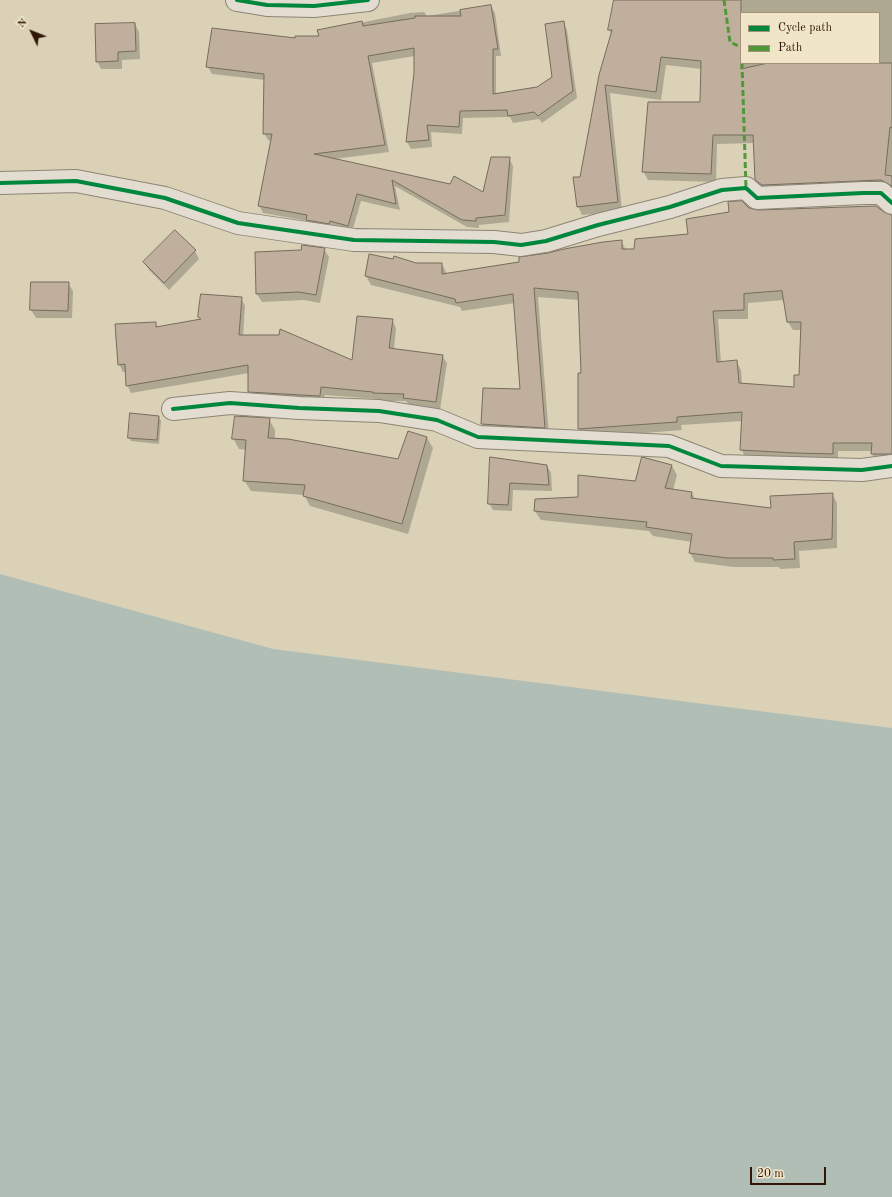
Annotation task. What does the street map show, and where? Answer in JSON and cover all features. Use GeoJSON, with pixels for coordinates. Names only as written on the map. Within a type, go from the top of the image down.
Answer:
{"type":"FeatureCollection","features":[{"type":"Feature","properties":{"kind":"street"},"geometry":{"type":"LineString","coordinates":[[237,0],[267,5],[314,6],[368,0]]}},
{"type":"Feature","properties":{"kind":"street"},"geometry":{"type":"LineString","coordinates":[[0,183],[76,180],[166,198],[238,223],[354,240],[494,242],[521,245],[546,241],[598,225],[670,207],[722,190],[746,188],[757,198],[881,193],[892,203]]}},
{"type":"Feature","properties":{"kind":"street"},"geometry":{"type":"LineString","coordinates":[[174,409],[230,403],[379,412],[437,420],[478,436],[669,446],[721,466],[862,470],[892,466]]}},
{"type":"Feature","properties":{"kind":"shaded area"},"geometry":{"type":"Polygon","coordinates":[[[0,574],[273,649],[892,728],[892,1197],[0,1197],[0,574]]]}},
{"type":"Feature","properties":{"kind":"building"},"geometry":{"type":"Polygon","coordinates":[[[614,0],[741,0],[741,69],[764,64],[892,63],[892,128],[890,127],[885,175],[892,176],[892,186],[881,180],[762,185],[755,180],[753,135],[713,135],[711,174],[642,172],[648,102],[700,102],[701,61],[661,57],[656,92],[605,85],[618,202],[577,207],[573,177],[580,177],[599,75],[612,30],[608,30],[614,0]]]}},
{"type":"Feature","properties":{"kind":"building"},"geometry":{"type":"Polygon","coordinates":[[[491,5],[498,49],[493,49],[493,94],[537,87],[552,77],[545,24],[564,21],[573,91],[538,116],[534,112],[508,116],[507,110],[460,111],[459,127],[427,125],[429,140],[406,142],[414,73],[414,48],[368,56],[385,145],[314,154],[450,184],[454,176],[483,192],[491,157],[510,157],[505,215],[476,218],[476,221],[462,220],[392,180],[396,204],[357,194],[348,226],[330,221],[329,224],[306,220],[307,215],[258,206],[272,134],[263,134],[264,74],[206,67],[212,28],[295,38],[295,36],[319,36],[317,30],[362,21],[363,26],[415,18],[415,16],[461,16],[460,10],[491,5]]]}},
{"type":"Feature","properties":{"kind":"building"},"geometry":{"type":"Polygon","coordinates":[[[135,23],[136,51],[118,52],[118,61],[96,62],[95,24],[135,23]]]}},
{"type":"Feature","properties":{"kind":"building"},"geometry":{"type":"Polygon","coordinates":[[[742,201],[749,208],[758,210],[876,206],[884,212],[892,215],[892,454],[871,454],[872,443],[833,443],[833,454],[740,450],[742,412],[677,417],[677,422],[578,429],[578,373],[581,373],[578,292],[534,288],[545,428],[481,424],[483,388],[520,389],[513,294],[456,303],[455,299],[365,276],[369,254],[393,259],[394,256],[416,263],[442,263],[442,274],[519,262],[519,257],[603,242],[622,240],[622,249],[634,249],[635,239],[688,234],[686,219],[729,212],[728,202],[742,201]],[[782,291],[744,294],[744,310],[713,311],[717,362],[737,360],[739,383],[794,387],[794,375],[799,375],[801,322],[787,322],[782,291]]]}},
{"type":"Feature","properties":{"kind":"building"},"geometry":{"type":"Polygon","coordinates":[[[175,230],[196,250],[164,283],[143,262],[175,230]]]}},
{"type":"Feature","properties":{"kind":"building"},"geometry":{"type":"Polygon","coordinates":[[[302,245],[325,248],[316,295],[299,292],[256,294],[255,252],[301,250],[302,245]]]}},
{"type":"Feature","properties":{"kind":"building"},"geometry":{"type":"Polygon","coordinates":[[[31,282],[69,282],[68,311],[30,310],[31,282]]]}},
{"type":"Feature","properties":{"kind":"building"},"geometry":{"type":"Polygon","coordinates":[[[201,294],[242,297],[239,335],[279,335],[280,329],[352,360],[357,316],[393,319],[389,348],[443,355],[436,402],[403,398],[404,394],[373,393],[321,387],[320,396],[248,392],[248,365],[126,386],[125,364],[118,365],[115,324],[156,322],[156,327],[201,319],[198,317],[201,294]]]}},
{"type":"Feature","properties":{"kind":"building"},"geometry":{"type":"Polygon","coordinates":[[[130,413],[159,416],[157,440],[128,438],[130,413]]]}},
{"type":"Feature","properties":{"kind":"building"},"geometry":{"type":"Polygon","coordinates":[[[235,416],[270,418],[268,438],[288,439],[398,459],[408,431],[427,437],[402,524],[303,496],[305,485],[243,481],[246,440],[232,439],[235,416]]]}},
{"type":"Feature","properties":{"kind":"building"},"geometry":{"type":"Polygon","coordinates":[[[490,457],[547,465],[549,485],[510,483],[508,505],[488,504],[490,457]]]}},
{"type":"Feature","properties":{"kind":"building"},"geometry":{"type":"Polygon","coordinates":[[[642,457],[672,465],[665,488],[692,492],[691,498],[771,508],[770,496],[833,493],[832,539],[794,542],[795,559],[773,560],[773,558],[727,558],[689,553],[692,534],[646,527],[647,522],[534,511],[535,499],[578,497],[578,475],[635,481],[642,457]]]}},
{"type":"Feature","properties":{"kind":"marked path"},"geometry":{"type":"LineString","coordinates":[[724,0],[730,42],[740,47]]}},
{"type":"Feature","properties":{"kind":"marked path"},"geometry":{"type":"LineString","coordinates":[[742,64],[746,188]]}},
{"type":"Feature","properties":{"kind":"cycle path"},"geometry":{"type":"LineString","coordinates":[[237,0],[267,5],[314,6],[368,0]]}},
{"type":"Feature","properties":{"kind":"cycle path"},"geometry":{"type":"LineString","coordinates":[[0,183],[76,181],[165,198],[238,223],[354,240],[494,242],[521,245],[546,241],[598,225],[670,207],[722,190],[746,188],[757,198],[881,193],[892,203]]}},
{"type":"Feature","properties":{"kind":"cycle path"},"geometry":{"type":"LineString","coordinates":[[173,409],[230,403],[299,408],[379,411],[437,420],[478,437],[669,446],[721,466],[862,470],[892,466]]}}]}
